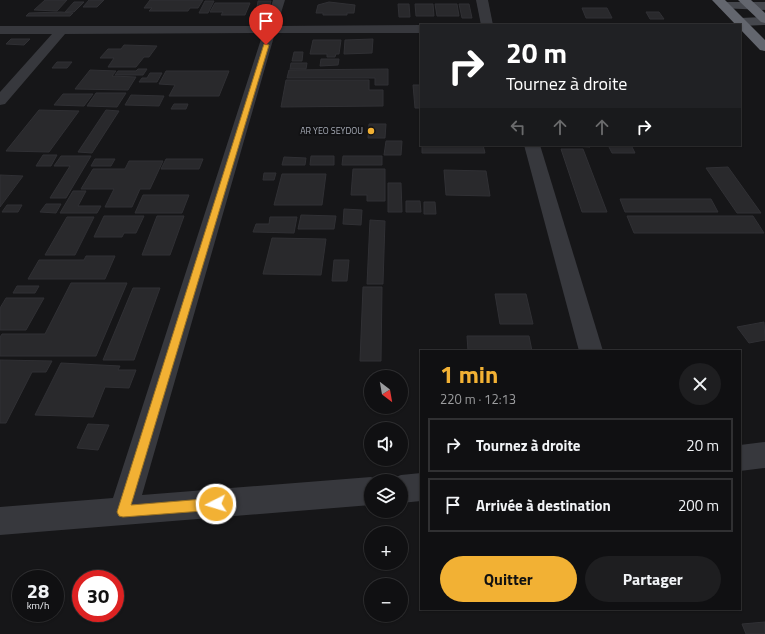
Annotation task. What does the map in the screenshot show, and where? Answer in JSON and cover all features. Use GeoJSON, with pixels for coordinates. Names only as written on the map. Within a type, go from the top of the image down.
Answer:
{"type":"FeatureCollection","features":[{"type":"Feature","properties":{"kind":"highway"},"geometry":{"type":"LineString","coordinates":[[721,3],[740,24]]}},
{"type":"Feature","properties":{"kind":"highway"},"geometry":{"type":"LineString","coordinates":[[747,3],[765,20]]}},
{"type":"Feature","properties":{"kind":"highway"},"geometry":{"type":"LineString","coordinates":[[743,27],[765,47]]}},
{"type":"Feature","properties":{"kind":"street"},"geometry":{"type":"LineString","coordinates":[[123,512],[279,0]]}},
{"type":"Feature","properties":{"kind":"street"},"geometry":{"type":"LineString","coordinates":[[482,0],[487,24]]}},
{"type":"Feature","properties":{"kind":"street"},"geometry":{"type":"LineString","coordinates":[[721,3],[747,3],[765,6]]}},
{"type":"Feature","properties":{"kind":"street"},"geometry":{"type":"LineString","coordinates":[[743,27],[765,20]]}},
{"type":"Feature","properties":{"kind":"street"},"geometry":{"type":"LineString","coordinates":[[0,30],[420,29]]}},
{"type":"Feature","properties":{"kind":"street"},"geometry":{"type":"LineString","coordinates":[[0,101],[61,31]]}},
{"type":"Feature","properties":{"kind":"street"},"geometry":{"type":"LineString","coordinates":[[532,146],[591,350]]}},
{"type":"Feature","properties":{"kind":"street"},"geometry":{"type":"LineString","coordinates":[[741,458],[765,455]]}},
{"type":"Feature","properties":{"kind":"street"},"geometry":{"type":"LineString","coordinates":[[408,488],[420,487]]}},
{"type":"Feature","properties":{"kind":"street"},"geometry":{"type":"LineString","coordinates":[[0,521],[364,492]]}},
{"type":"Feature","properties":{"kind":"building"},"geometry":{"type":"Polygon","coordinates":[[[45,0],[67,0],[57,11],[34,10],[45,0]]]}},
{"type":"Feature","properties":{"kind":"building"},"geometry":{"type":"Polygon","coordinates":[[[89,0],[104,0],[97,7],[83,7],[89,0]]]}},
{"type":"Feature","properties":{"kind":"building"},"geometry":{"type":"Polygon","coordinates":[[[150,0],[203,0],[198,8],[190,8],[188,11],[149,11],[152,8],[144,8],[150,0]]]}},
{"type":"Feature","properties":{"kind":"building"},"geometry":{"type":"Polygon","coordinates":[[[205,1],[214,1],[208,13],[199,13],[205,1]]]}},
{"type":"Feature","properties":{"kind":"building"},"geometry":{"type":"Polygon","coordinates":[[[258,1],[271,1],[269,8],[257,8],[258,1]]]}},
{"type":"Feature","properties":{"kind":"building"},"geometry":{"type":"Polygon","coordinates":[[[74,2],[84,2],[74,12],[65,12],[74,2]]]}},
{"type":"Feature","properties":{"kind":"building"},"geometry":{"type":"Polygon","coordinates":[[[329,2],[355,5],[354,13],[347,13],[347,15],[323,15],[323,13],[316,13],[318,5],[329,2]]]}},
{"type":"Feature","properties":{"kind":"building"},"geometry":{"type":"Polygon","coordinates":[[[215,3],[250,3],[245,15],[221,15],[223,12],[210,12],[215,3]]]}},
{"type":"Feature","properties":{"kind":"building"},"geometry":{"type":"Polygon","coordinates":[[[398,4],[409,4],[410,17],[399,17],[398,4]]]}},
{"type":"Feature","properties":{"kind":"building"},"geometry":{"type":"Polygon","coordinates":[[[415,4],[433,4],[434,16],[416,16],[415,4]]]}},
{"type":"Feature","properties":{"kind":"building"},"geometry":{"type":"Polygon","coordinates":[[[435,4],[457,4],[459,16],[437,16],[435,4]]]}},
{"type":"Feature","properties":{"kind":"building"},"geometry":{"type":"Polygon","coordinates":[[[459,4],[469,4],[472,18],[462,18],[459,4]]]}},
{"type":"Feature","properties":{"kind":"building"},"geometry":{"type":"Polygon","coordinates":[[[582,8],[607,8],[612,18],[586,18],[582,8]]]}},
{"type":"Feature","properties":{"kind":"building"},"geometry":{"type":"Polygon","coordinates":[[[646,12],[659,12],[664,19],[650,19],[646,12]]]}},
{"type":"Feature","properties":{"kind":"building"},"geometry":{"type":"Polygon","coordinates":[[[29,13],[73,13],[70,16],[26,16],[29,13]]]}},
{"type":"Feature","properties":{"kind":"building"},"geometry":{"type":"Polygon","coordinates":[[[11,39],[30,39],[24,45],[6,44],[11,39]]]}},
{"type":"Feature","properties":{"kind":"building"},"geometry":{"type":"Polygon","coordinates":[[[373,39],[372,53],[344,54],[345,40],[373,39]]]}},
{"type":"Feature","properties":{"kind":"building"},"geometry":{"type":"Polygon","coordinates":[[[313,40],[341,40],[339,54],[336,54],[335,57],[327,57],[327,54],[310,54],[313,40]]]}},
{"type":"Feature","properties":{"kind":"building"},"geometry":{"type":"Polygon","coordinates":[[[124,45],[157,46],[149,57],[144,57],[136,67],[108,67],[114,58],[100,58],[108,49],[121,49],[124,45]]]}},
{"type":"Feature","properties":{"kind":"building"},"geometry":{"type":"Polygon","coordinates":[[[294,52],[303,52],[302,61],[292,61],[294,52]]]}},
{"type":"Feature","properties":{"kind":"building"},"geometry":{"type":"Polygon","coordinates":[[[321,59],[339,59],[338,65],[320,66],[321,59]]]}},
{"type":"Feature","properties":{"kind":"building"},"geometry":{"type":"Polygon","coordinates":[[[57,62],[72,62],[67,68],[52,68],[57,62]]]}},
{"type":"Feature","properties":{"kind":"building"},"geometry":{"type":"Polygon","coordinates":[[[291,63],[307,63],[306,69],[290,69],[291,63]]]}},
{"type":"Feature","properties":{"kind":"building"},"geometry":{"type":"Polygon","coordinates":[[[138,69],[147,69],[143,75],[115,75],[118,71],[136,71],[138,69]]]}},
{"type":"Feature","properties":{"kind":"building"},"geometry":{"type":"Polygon","coordinates":[[[388,69],[388,85],[375,85],[375,78],[287,78],[289,70],[388,69]]]}},
{"type":"Feature","properties":{"kind":"building"},"geometry":{"type":"Polygon","coordinates":[[[90,70],[116,71],[112,76],[136,77],[128,90],[75,89],[90,70]]]}},
{"type":"Feature","properties":{"kind":"building"},"geometry":{"type":"Polygon","coordinates":[[[166,71],[229,71],[219,96],[169,96],[175,85],[159,84],[166,71]]]}},
{"type":"Feature","properties":{"kind":"building"},"geometry":{"type":"Polygon","coordinates":[[[150,73],[162,73],[157,82],[139,82],[142,78],[147,78],[150,73]]]}},
{"type":"Feature","properties":{"kind":"building"},"geometry":{"type":"Polygon","coordinates":[[[286,80],[369,80],[369,90],[383,90],[383,106],[281,107],[286,80]]]}},
{"type":"Feature","properties":{"kind":"building"},"geometry":{"type":"Polygon","coordinates":[[[413,85],[420,85],[420,108],[415,108],[413,85]]]}},
{"type":"Feature","properties":{"kind":"building"},"geometry":{"type":"Polygon","coordinates":[[[96,93],[126,93],[117,107],[87,106],[96,93]]]}},
{"type":"Feature","properties":{"kind":"building"},"geometry":{"type":"Polygon","coordinates":[[[63,94],[93,94],[84,106],[54,105],[63,94]]]}},
{"type":"Feature","properties":{"kind":"building"},"geometry":{"type":"Polygon","coordinates":[[[131,95],[164,96],[159,106],[125,105],[131,95]]]}},
{"type":"Feature","properties":{"kind":"building"},"geometry":{"type":"Polygon","coordinates":[[[174,104],[188,104],[186,109],[171,109],[174,104]]]}},
{"type":"Feature","properties":{"kind":"building"},"geometry":{"type":"Polygon","coordinates":[[[39,110],[79,111],[49,152],[6,151],[39,110]]]}},
{"type":"Feature","properties":{"kind":"building"},"geometry":{"type":"Polygon","coordinates":[[[106,110],[119,111],[92,153],[78,152],[106,110]]]}},
{"type":"Feature","properties":{"kind":"building"},"geometry":{"type":"Polygon","coordinates":[[[369,124],[386,124],[385,138],[368,138],[369,124]]]}},
{"type":"Feature","properties":{"kind":"building"},"geometry":{"type":"Polygon","coordinates":[[[386,141],[402,141],[401,155],[384,155],[386,141]]]}},
{"type":"Feature","properties":{"kind":"building"},"geometry":{"type":"Polygon","coordinates":[[[422,146],[483,146],[485,153],[422,153],[422,146]]]}},
{"type":"Feature","properties":{"kind":"building"},"geometry":{"type":"Polygon","coordinates":[[[608,146],[632,146],[635,153],[612,153],[608,146]]]}},
{"type":"Feature","properties":{"kind":"building"},"geometry":{"type":"Polygon","coordinates":[[[561,149],[583,149],[607,212],[582,212],[561,149]]]}},
{"type":"Feature","properties":{"kind":"building"},"geometry":{"type":"Polygon","coordinates":[[[43,155],[57,155],[51,166],[36,166],[43,155]]]}},
{"type":"Feature","properties":{"kind":"building"},"geometry":{"type":"Polygon","coordinates":[[[61,156],[91,156],[66,198],[50,198],[70,166],[54,166],[61,156]]]}},
{"type":"Feature","properties":{"kind":"building"},"geometry":{"type":"Polygon","coordinates":[[[311,156],[334,156],[334,165],[310,165],[311,156]]]}},
{"type":"Feature","properties":{"kind":"building"},"geometry":{"type":"Polygon","coordinates":[[[343,156],[382,156],[382,165],[342,165],[343,156]]]}},
{"type":"Feature","properties":{"kind":"building"},"geometry":{"type":"Polygon","coordinates":[[[284,157],[306,158],[305,165],[282,165],[284,157]]]}},
{"type":"Feature","properties":{"kind":"building"},"geometry":{"type":"Polygon","coordinates":[[[95,159],[115,159],[111,166],[91,166],[95,159]]]}},
{"type":"Feature","properties":{"kind":"building"},"geometry":{"type":"Polygon","coordinates":[[[166,159],[203,159],[199,169],[161,169],[166,159]]]}},
{"type":"Feature","properties":{"kind":"building"},"geometry":{"type":"Polygon","coordinates":[[[129,161],[163,161],[150,189],[140,189],[132,207],[105,207],[114,189],[81,189],[93,169],[125,169],[129,161]]]}},
{"type":"Feature","properties":{"kind":"building"},"geometry":{"type":"Polygon","coordinates":[[[728,167],[761,213],[737,213],[706,168],[728,167]]]}},
{"type":"Feature","properties":{"kind":"building"},"geometry":{"type":"Polygon","coordinates":[[[353,169],[385,169],[385,201],[367,201],[367,195],[351,195],[353,169]]]}},
{"type":"Feature","properties":{"kind":"building"},"geometry":{"type":"Polygon","coordinates":[[[444,170],[486,171],[490,196],[446,195],[444,170]]]}},
{"type":"Feature","properties":{"kind":"building"},"geometry":{"type":"Polygon","coordinates":[[[264,173],[276,173],[274,180],[263,180],[264,173]]]}},
{"type":"Feature","properties":{"kind":"building"},"geometry":{"type":"Polygon","coordinates":[[[282,174],[326,174],[322,205],[274,205],[282,174]]]}},
{"type":"Feature","properties":{"kind":"building"},"geometry":{"type":"Polygon","coordinates":[[[0,175],[23,176],[0,207],[0,175]]]}},
{"type":"Feature","properties":{"kind":"building"},"geometry":{"type":"Polygon","coordinates":[[[388,183],[401,183],[402,212],[388,212],[388,183]]]}},
{"type":"Feature","properties":{"kind":"building"},"geometry":{"type":"Polygon","coordinates":[[[73,191],[86,191],[78,206],[101,206],[97,213],[60,213],[73,191]]]}},
{"type":"Feature","properties":{"kind":"building"},"geometry":{"type":"Polygon","coordinates":[[[143,195],[189,195],[182,213],[135,213],[143,195]]]}},
{"type":"Feature","properties":{"kind":"building"},"geometry":{"type":"Polygon","coordinates":[[[620,199],[711,199],[718,212],[625,212],[620,199]]]}},
{"type":"Feature","properties":{"kind":"building"},"geometry":{"type":"Polygon","coordinates":[[[406,201],[420,201],[421,212],[406,212],[406,201]]]}},
{"type":"Feature","properties":{"kind":"building"},"geometry":{"type":"Polygon","coordinates":[[[424,202],[435,202],[436,214],[424,214],[424,202]]]}},
{"type":"Feature","properties":{"kind":"building"},"geometry":{"type":"Polygon","coordinates":[[[46,204],[61,204],[56,213],[40,212],[46,204]]]}},
{"type":"Feature","properties":{"kind":"building"},"geometry":{"type":"Polygon","coordinates":[[[7,205],[22,205],[18,212],[2,212],[7,205]]]}},
{"type":"Feature","properties":{"kind":"building"},"geometry":{"type":"Polygon","coordinates":[[[344,209],[362,210],[361,225],[343,224],[344,209]]]}},
{"type":"Feature","properties":{"kind":"building"},"geometry":{"type":"Polygon","coordinates":[[[301,215],[336,216],[334,229],[298,229],[301,215]]]}},
{"type":"Feature","properties":{"kind":"building"},"geometry":{"type":"Polygon","coordinates":[[[104,216],[144,216],[136,233],[124,233],[122,237],[94,237],[104,216]]]}},
{"type":"Feature","properties":{"kind":"building"},"geometry":{"type":"Polygon","coordinates":[[[157,216],[184,216],[170,255],[142,255],[157,216]]]}},
{"type":"Feature","properties":{"kind":"building"},"geometry":{"type":"Polygon","coordinates":[[[627,216],[753,216],[764,233],[634,233],[627,216]]]}},
{"type":"Feature","properties":{"kind":"building"},"geometry":{"type":"Polygon","coordinates":[[[67,217],[94,217],[75,255],[45,255],[67,217]]]}},
{"type":"Feature","properties":{"kind":"building"},"geometry":{"type":"Polygon","coordinates":[[[270,217],[297,217],[294,233],[253,232],[256,224],[269,224],[270,217]]]}},
{"type":"Feature","properties":{"kind":"building"},"geometry":{"type":"Polygon","coordinates":[[[370,220],[385,221],[383,284],[367,284],[370,220]]]}},
{"type":"Feature","properties":{"kind":"building"},"geometry":{"type":"Polygon","coordinates":[[[272,238],[326,239],[321,275],[263,274],[272,238]]]}},
{"type":"Feature","properties":{"kind":"building"},"geometry":{"type":"Polygon","coordinates":[[[86,256],[115,256],[105,279],[28,279],[39,260],[84,260],[86,256]]]}},
{"type":"Feature","properties":{"kind":"building"},"geometry":{"type":"Polygon","coordinates":[[[334,260],[349,260],[347,281],[332,281],[334,260]]]}},
{"type":"Feature","properties":{"kind":"building"},"geometry":{"type":"Polygon","coordinates":[[[71,283],[127,283],[96,356],[0,356],[0,337],[2,334],[45,334],[71,283]]]}},
{"type":"Feature","properties":{"kind":"building"},"geometry":{"type":"Polygon","coordinates":[[[17,286],[39,286],[35,293],[13,293],[17,286]]]}},
{"type":"Feature","properties":{"kind":"building"},"geometry":{"type":"Polygon","coordinates":[[[363,287],[382,287],[381,361],[360,361],[363,287]]]}},
{"type":"Feature","properties":{"kind":"building"},"geometry":{"type":"Polygon","coordinates":[[[133,288],[160,288],[134,360],[103,360],[133,288]]]}},
{"type":"Feature","properties":{"kind":"building"},"geometry":{"type":"Polygon","coordinates":[[[495,294],[526,294],[533,324],[500,324],[495,294]]]}},
{"type":"Feature","properties":{"kind":"building"},"geometry":{"type":"Polygon","coordinates":[[[6,298],[44,298],[26,330],[0,330],[0,308],[6,298]]]}},
{"type":"Feature","properties":{"kind":"building"},"geometry":{"type":"Polygon","coordinates":[[[764,322],[765,340],[749,343],[737,327],[764,322]]]}},
{"type":"Feature","properties":{"kind":"building"},"geometry":{"type":"Polygon","coordinates":[[[467,336],[529,336],[532,350],[468,350],[467,336]]]}},
{"type":"Feature","properties":{"kind":"building"},"geometry":{"type":"Polygon","coordinates":[[[0,360],[52,361],[46,372],[32,372],[6,423],[0,423],[0,360]]]}},
{"type":"Feature","properties":{"kind":"building"},"geometry":{"type":"Polygon","coordinates":[[[61,363],[120,366],[118,370],[136,370],[129,388],[105,387],[93,417],[35,415],[61,363]]]}},
{"type":"Feature","properties":{"kind":"building"},"geometry":{"type":"Polygon","coordinates":[[[88,424],[109,425],[98,450],[77,448],[88,424]]]}},
{"type":"Feature","properties":{"kind":"building"},"geometry":{"type":"Polygon","coordinates":[[[765,622],[765,634],[746,634],[742,624],[765,622]]]}},
{"type":"Feature","properties":{"kind":"place","name":"AR YEO SEYDOU"},"geometry":{"type":"Point","coordinates":[371,131]}},
{"type":"Feature","properties":{"kind":"route"},"geometry":{"type":"LineString","coordinates":[[216,504],[123,512],[266,45]]}}]}
